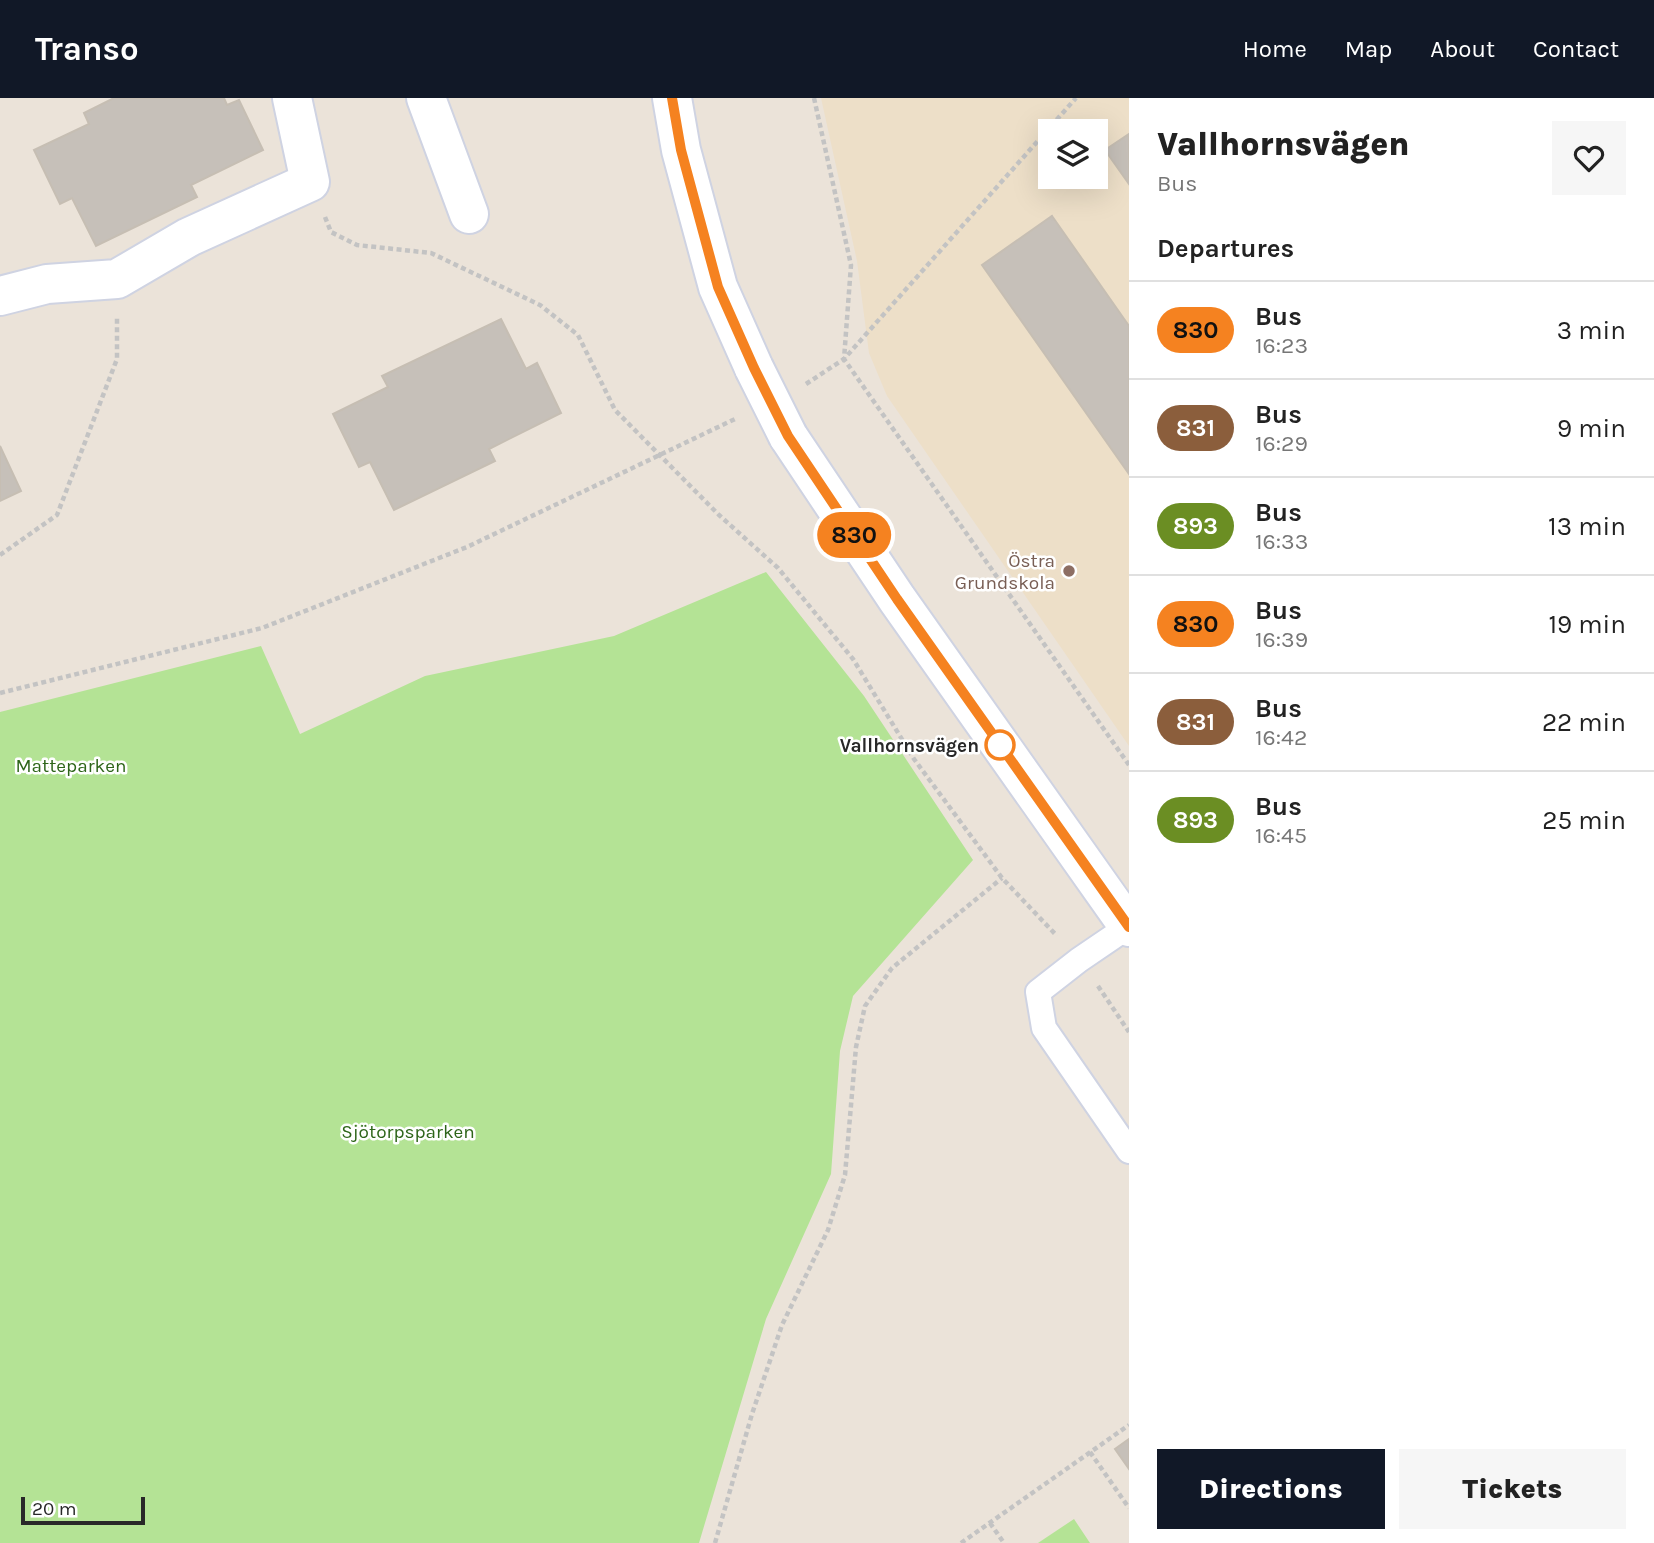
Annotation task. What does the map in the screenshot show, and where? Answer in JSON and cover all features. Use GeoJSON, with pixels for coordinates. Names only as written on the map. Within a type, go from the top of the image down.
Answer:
{"type":"FeatureCollection","features":[{"type":"Feature","properties":{"kind":"street"},"geometry":{"type":"LineString","coordinates":[[0,296],[47,284],[117,279],[189,237],[310,182],[292,98]]}},
{"type":"Feature","properties":{"kind":"street"},"geometry":{"type":"LineString","coordinates":[[426,98],[470,214]]}},
{"type":"Feature","properties":{"kind":"street"},"geometry":{"type":"LineString","coordinates":[[672,98],[681,150],[718,287],[788,436],[897,599],[1129,926]]}},
{"type":"Feature","properties":{"kind":"lane"},"geometry":{"type":"LineString","coordinates":[[1129,926],[1038,992],[1044,1028],[1129,1151]]}},
{"type":"Feature","properties":{"kind":"path"},"geometry":{"type":"LineString","coordinates":[[814,98],[851,265],[844,359],[1129,765]]}},
{"type":"Feature","properties":{"kind":"path"},"geometry":{"type":"LineString","coordinates":[[818,378],[844,359],[1076,98]]}},
{"type":"Feature","properties":{"kind":"path"},"geometry":{"type":"LineString","coordinates":[[310,182],[331,232],[357,245],[431,253],[540,305],[578,335],[615,410],[658,456],[778,568],[853,659],[914,759],[1002,878],[1079,960],[1129,1032]]}},
{"type":"Feature","properties":{"kind":"path"},"geometry":{"type":"LineString","coordinates":[[0,555],[57,515],[117,359],[117,279]]}},
{"type":"Feature","properties":{"kind":"path"},"geometry":{"type":"LineString","coordinates":[[0,693],[262,628],[467,547],[724,424]]}},
{"type":"Feature","properties":{"kind":"path"},"geometry":{"type":"LineString","coordinates":[[715,1543],[752,1414],[782,1325],[828,1230],[845,1175],[856,1047],[865,1006],[892,968],[1002,878]]}},
{"type":"Feature","properties":{"kind":"path"},"geometry":{"type":"LineString","coordinates":[[961,1543],[1129,1425]]}},
{"type":"Feature","properties":{"kind":"path"},"geometry":{"type":"LineString","coordinates":[[1090,1452],[1129,1508]]}},
{"type":"Feature","properties":{"kind":"path"},"geometry":{"type":"LineString","coordinates":[[990,1523],[1004,1543]]}},
{"type":"Feature","properties":{"kind":"shaded area","name":"Östra Grundskola"},"geometry":{"type":"Polygon","coordinates":[[[821,98],[1129,98],[1129,746],[887,396],[869,353],[857,261],[821,98]]]}},
{"type":"Feature","properties":{"kind":"green space","name":"Sjötorpsparken"},"geometry":{"type":"Polygon","coordinates":[[[766,572],[864,696],[973,860],[853,996],[840,1051],[831,1174],[766,1319],[699,1543],[0,1543],[0,712],[261,646],[300,734],[425,676],[614,636],[766,572]]]}},
{"type":"Feature","properties":{"kind":"green space"},"geometry":{"type":"Polygon","coordinates":[[[1074,1519],[1090,1543],[1038,1543],[1074,1519]]]}},
{"type":"Feature","properties":{"kind":"building"},"geometry":{"type":"Polygon","coordinates":[[[114,98],[224,98],[227,105],[239,100],[263,150],[191,185],[197,197],[96,246],[72,198],[60,204],[34,150],[89,124],[84,113],[114,98]]]}},
{"type":"Feature","properties":{"kind":"building"},"geometry":{"type":"Polygon","coordinates":[[[1129,134],[1129,184],[1108,154],[1108,148],[1129,134]]]}},
{"type":"Feature","properties":{"kind":"building"},"geometry":{"type":"Polygon","coordinates":[[[1052,216],[1129,326],[1129,474],[982,265],[1052,216]]]}},
{"type":"Feature","properties":{"kind":"building"},"geometry":{"type":"Polygon","coordinates":[[[501,319],[526,369],[537,363],[561,413],[489,449],[495,461],[394,510],[370,462],[359,467],[333,414],[388,387],[382,376],[501,319]]]}},
{"type":"Feature","properties":{"kind":"building"},"geometry":{"type":"Polygon","coordinates":[[[0,446],[21,491],[0,501],[0,446]]]}},
{"type":"Feature","properties":{"kind":"building"},"geometry":{"type":"Polygon","coordinates":[[[1129,1439],[1129,1469],[1115,1449],[1129,1439]]]}},
{"type":"Feature","properties":{"kind":"bus line","name":"830"},"geometry":{"type":"LineString","coordinates":[[672,98],[681,150],[718,287],[788,436],[897,599],[1129,927]]}},
{"type":"Feature","properties":{"kind":"place","name":"Östra Grundskola"},"geometry":{"type":"Point","coordinates":[1069,571]}},
{"type":"Feature","properties":{"kind":"place","name":"Vallhornsvägen"},"geometry":{"type":"Point","coordinates":[1000,745]}},
{"type":"Feature","properties":{"kind":"park label","name":"Matteparken"},"geometry":{"type":"Point","coordinates":[71,765]}}]}
